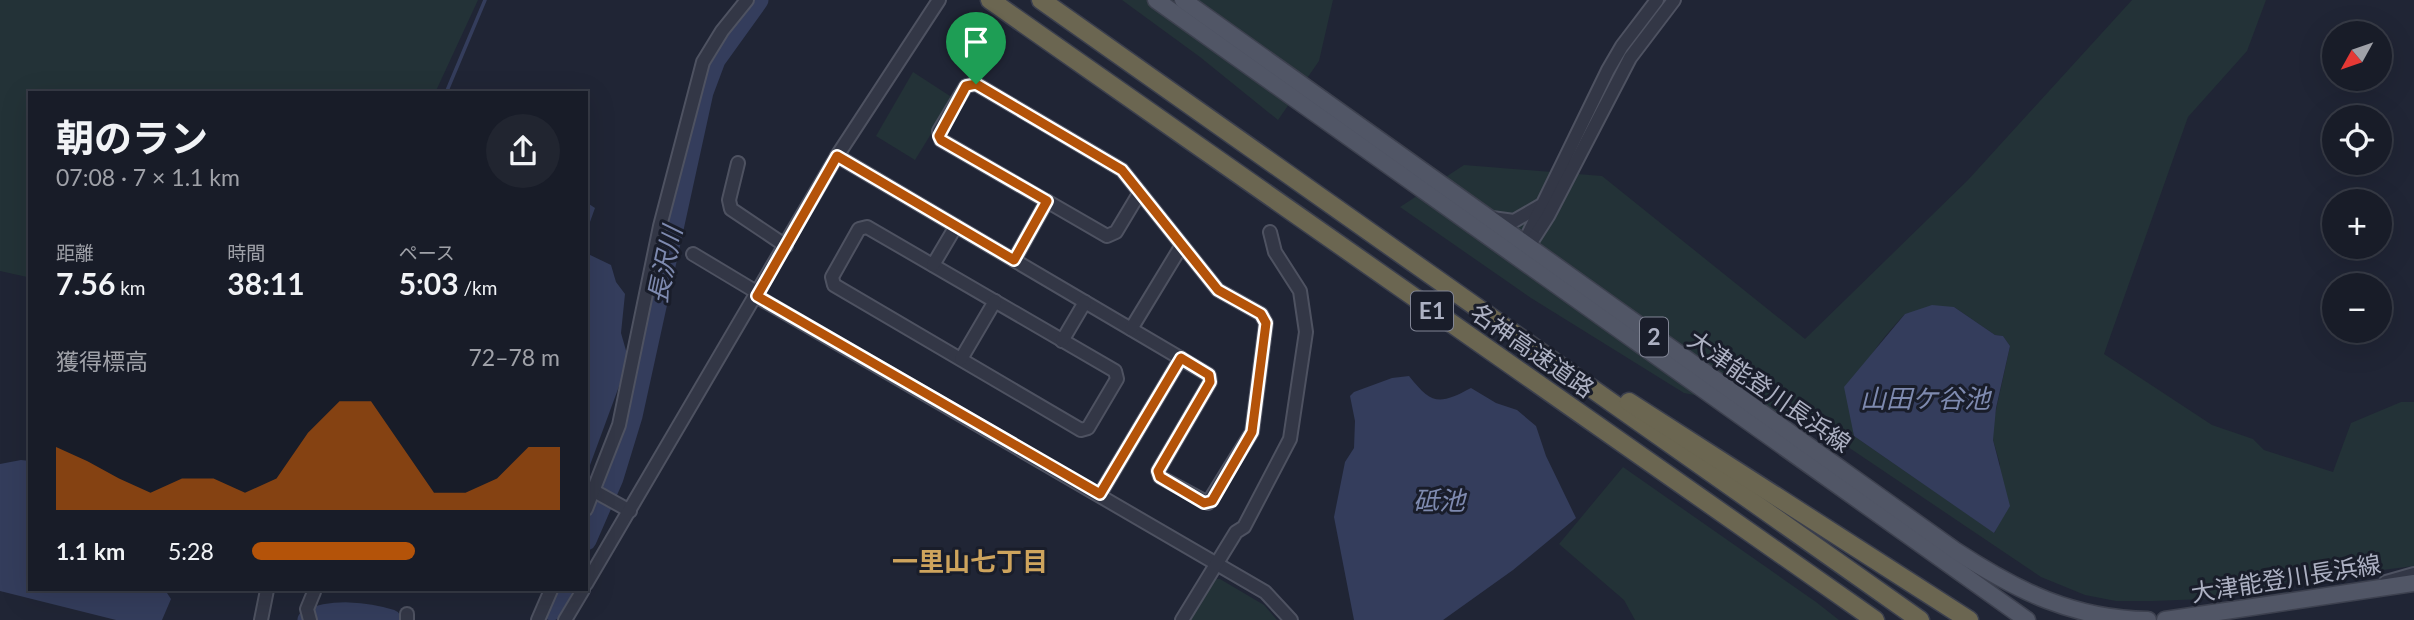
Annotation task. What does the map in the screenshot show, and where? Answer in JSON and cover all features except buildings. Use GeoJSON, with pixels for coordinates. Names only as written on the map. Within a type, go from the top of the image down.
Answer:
{"type":"FeatureCollection","features":[{"type":"Feature","properties":{"kind":"highway","name":"名神高速道路"},"geometry":{"type":"LineString","coordinates":[[990,0],[1875,620]]}},
{"type":"Feature","properties":{"kind":"highway","name":"名神高速道路"},"geometry":{"type":"LineString","coordinates":[[1041,0],[1920,620]]}},
{"type":"Feature","properties":{"kind":"highway"},"geometry":{"type":"LineString","coordinates":[[1468,303],[1644,411],[1969,620]]}},
{"type":"Feature","properties":{"kind":"main road","name":"大津能登川長浜線"},"geometry":{"type":"LineString","coordinates":[[1156,0],[2027,620]]}},
{"type":"Feature","properties":{"kind":"main road","name":"大津能登川長浜線"},"geometry":{"type":"LineString","coordinates":[[1183,0],[1527,244],[1726,390],[2001,580],[2027,594],[2081,613],[2148,620]]}},
{"type":"Feature","properties":{"kind":"main road","name":"大津能登川長浜線"},"geometry":{"type":"LineString","coordinates":[[2165,620],[2414,583]]}},
{"type":"Feature","properties":{"kind":"street"},"geometry":{"type":"LineString","coordinates":[[588,505],[619,425],[660,226],[703,62],[722,31],[747,0]]}},
{"type":"Feature","properties":{"kind":"street"},"geometry":{"type":"LineString","coordinates":[[1527,244],[1541,205],[1622,46],[1657,0]]}},
{"type":"Feature","properties":{"kind":"street"},"geometry":{"type":"LineString","coordinates":[[1517,259],[1616,81],[1645,35],[1674,0]]}},
{"type":"Feature","properties":{"kind":"street"},"geometry":{"type":"LineString","coordinates":[[588,581],[837,156],[937,3]]}},
{"type":"Feature","properties":{"kind":"street"},"geometry":{"type":"LineString","coordinates":[[837,156],[1209,375],[1210,382],[1158,471],[1160,477],[1208,503],[1252,432],[1266,323],[1261,314],[1218,290],[1182,244],[1140,192],[1122,170],[976,84],[966,86],[939,131],[941,140],[1107,236],[1116,232],[1140,192]]}},
{"type":"Feature","properties":{"kind":"street"},"geometry":{"type":"LineString","coordinates":[[738,163],[729,200],[731,209],[786,246]]}},
{"type":"Feature","properties":{"kind":"street"},"geometry":{"type":"LineString","coordinates":[[1014,260],[1047,201]]}},
{"type":"Feature","properties":{"kind":"street"},"geometry":{"type":"LineString","coordinates":[[1489,217],[1514,221],[1541,205]]}},
{"type":"Feature","properties":{"kind":"street"},"geometry":{"type":"LineString","coordinates":[[933,265],[956,226]]}},
{"type":"Feature","properties":{"kind":"street"},"geometry":{"type":"LineString","coordinates":[[867,227],[995,301],[1115,372],[1117,379],[1084,430],[832,281],[859,229],[867,227]]}},
{"type":"Feature","properties":{"kind":"street"},"geometry":{"type":"LineString","coordinates":[[1182,620],[1236,532],[1244,527],[1290,439],[1306,332],[1305,312],[1300,291],[1275,252],[1270,232]]}},
{"type":"Feature","properties":{"kind":"street"},"geometry":{"type":"LineString","coordinates":[[1131,329],[1182,244]]}},
{"type":"Feature","properties":{"kind":"street"},"geometry":{"type":"LineString","coordinates":[[692,254],[757,295],[1273,597],[1291,620]]}},
{"type":"Feature","properties":{"kind":"street"},"geometry":{"type":"LineString","coordinates":[[961,359],[995,301]]}},
{"type":"Feature","properties":{"kind":"street"},"geometry":{"type":"LineString","coordinates":[[1062,341],[1085,302]]}},
{"type":"Feature","properties":{"kind":"street"},"geometry":{"type":"LineString","coordinates":[[1100,494],[1181,358]]}},
{"type":"Feature","properties":{"kind":"street"},"geometry":{"type":"LineString","coordinates":[[595,491],[629,510]]}},
{"type":"Feature","properties":{"kind":"street"},"geometry":{"type":"LineString","coordinates":[[2370,589],[2414,573]]}},
{"type":"Feature","properties":{"kind":"street"},"geometry":{"type":"LineString","coordinates":[[261,620],[267,591]]}},
{"type":"Feature","properties":{"kind":"street"},"geometry":{"type":"LineString","coordinates":[[537,620],[551,591]]}},
{"type":"Feature","properties":{"kind":"street"},"geometry":{"type":"LineString","coordinates":[[565,620],[582,591]]}},
{"type":"Feature","properties":{"kind":"street"},"geometry":{"type":"LineString","coordinates":[[309,615],[314,592]]}},
{"type":"Feature","properties":{"kind":"shaded area"},"geometry":{"type":"Polygon","coordinates":[[[0,0],[478,0],[436,91],[28,91],[28,276],[0,271],[0,0]]]}},
{"type":"Feature","properties":{"kind":"shaded area"},"geometry":{"type":"Polygon","coordinates":[[[1122,0],[1333,0],[1319,61],[1278,120],[1200,57],[1122,0]]]}},
{"type":"Feature","properties":{"kind":"shaded area"},"geometry":{"type":"Polygon","coordinates":[[[2132,0],[2266,0],[2247,51],[2188,117],[2104,354],[2212,425],[2253,439],[2264,450],[2333,472],[2351,423],[2401,402],[2414,402],[2414,566],[2288,582],[2203,599],[2116,601],[2085,595],[2041,577],[1802,416],[1684,393],[1531,298],[1400,207],[1464,165],[1602,176],[1805,339],[1968,180],[2132,0]],[[1954,307],[1905,314],[1881,341],[1864,369],[1858,383],[1853,417],[1854,436],[1995,533],[2000,464],[1993,440],[1993,424],[2010,346],[2003,336],[1995,335],[1954,307]]]}},
{"type":"Feature","properties":{"kind":"shaded area"},"geometry":{"type":"Polygon","coordinates":[[[913,72],[953,98],[915,160],[876,136],[913,72]]]}},
{"type":"Feature","properties":{"kind":"shaded area"},"geometry":{"type":"Polygon","coordinates":[[[1623,467],[1839,620],[1635,620],[1624,600],[1559,544],[1623,467]]]}},
{"type":"Feature","properties":{"kind":"shaded area"},"geometry":{"type":"Polygon","coordinates":[[[1214,579],[1220,579],[1264,605],[1277,620],[1188,620],[1214,579]]]}},
{"type":"Feature","properties":{"kind":"water"},"geometry":{"type":"Polygon","coordinates":[[[588,203],[595,208],[588,227],[588,203]]]}},
{"type":"Feature","properties":{"kind":"water"},"geometry":{"type":"Polygon","coordinates":[[[588,254],[611,265],[616,282],[625,294],[621,333],[627,354],[625,370],[588,471],[588,254]]]}},
{"type":"Feature","properties":{"kind":"water","name":"山田ケ谷池"},"geometry":{"type":"Polygon","coordinates":[[[1932,305],[1954,307],[1995,335],[2003,336],[2010,346],[1996,408],[1993,440],[2010,506],[1994,533],[1854,436],[1844,387],[1905,314],[1932,305]]]}},
{"type":"Feature","properties":{"kind":"water","name":"砥池"},"geometry":{"type":"Polygon","coordinates":[[[1409,376],[1430,397],[1443,399],[1471,388],[1496,403],[1517,410],[1536,426],[1546,456],[1576,518],[1513,570],[1443,620],[1354,620],[1334,517],[1345,462],[1354,448],[1355,421],[1350,396],[1354,392],[1392,378],[1409,376]]]}},
{"type":"Feature","properties":{"kind":"water"},"geometry":{"type":"Polygon","coordinates":[[[28,461],[28,591],[166,591],[171,599],[162,620],[116,620],[0,591],[0,464],[28,461]]]}},
{"type":"Feature","properties":{"kind":"waterway"},"geometry":{"type":"LineString","coordinates":[[447,91],[485,0]]}},
{"type":"Feature","properties":{"kind":"waterway","name":"長沢川"},"geometry":{"type":"LineString","coordinates":[[588,535],[613,478],[632,416],[703,92],[715,60],[758,0]]}},
{"type":"Feature","properties":{"kind":"waterway","name":"長沢川"},"geometry":{"type":"LineString","coordinates":[[552,610],[562,591]]}},
{"type":"Feature","properties":{"kind":"waterway","name":"長沢川"},"geometry":{"type":"LineString","coordinates":[[308,620],[328,614],[349,613],[391,620]]}},
{"type":"Feature","properties":{"kind":"district","name":"一里山七丁目"},"geometry":{"type":"Point","coordinates":[970,562]}},
{"type":"Feature","properties":{"kind":"route"},"geometry":{"type":"LineString","coordinates":[[976,84],[1122,170],[1218,290],[1261,314],[1266,323],[1252,432],[1212,501],[1204,503],[1160,477],[1158,471],[1210,382],[1209,375],[1181,358],[1100,494],[757,296],[837,156],[1014,260],[1047,201],[941,140],[939,136],[939,131],[966,86],[976,84]]}}]}
